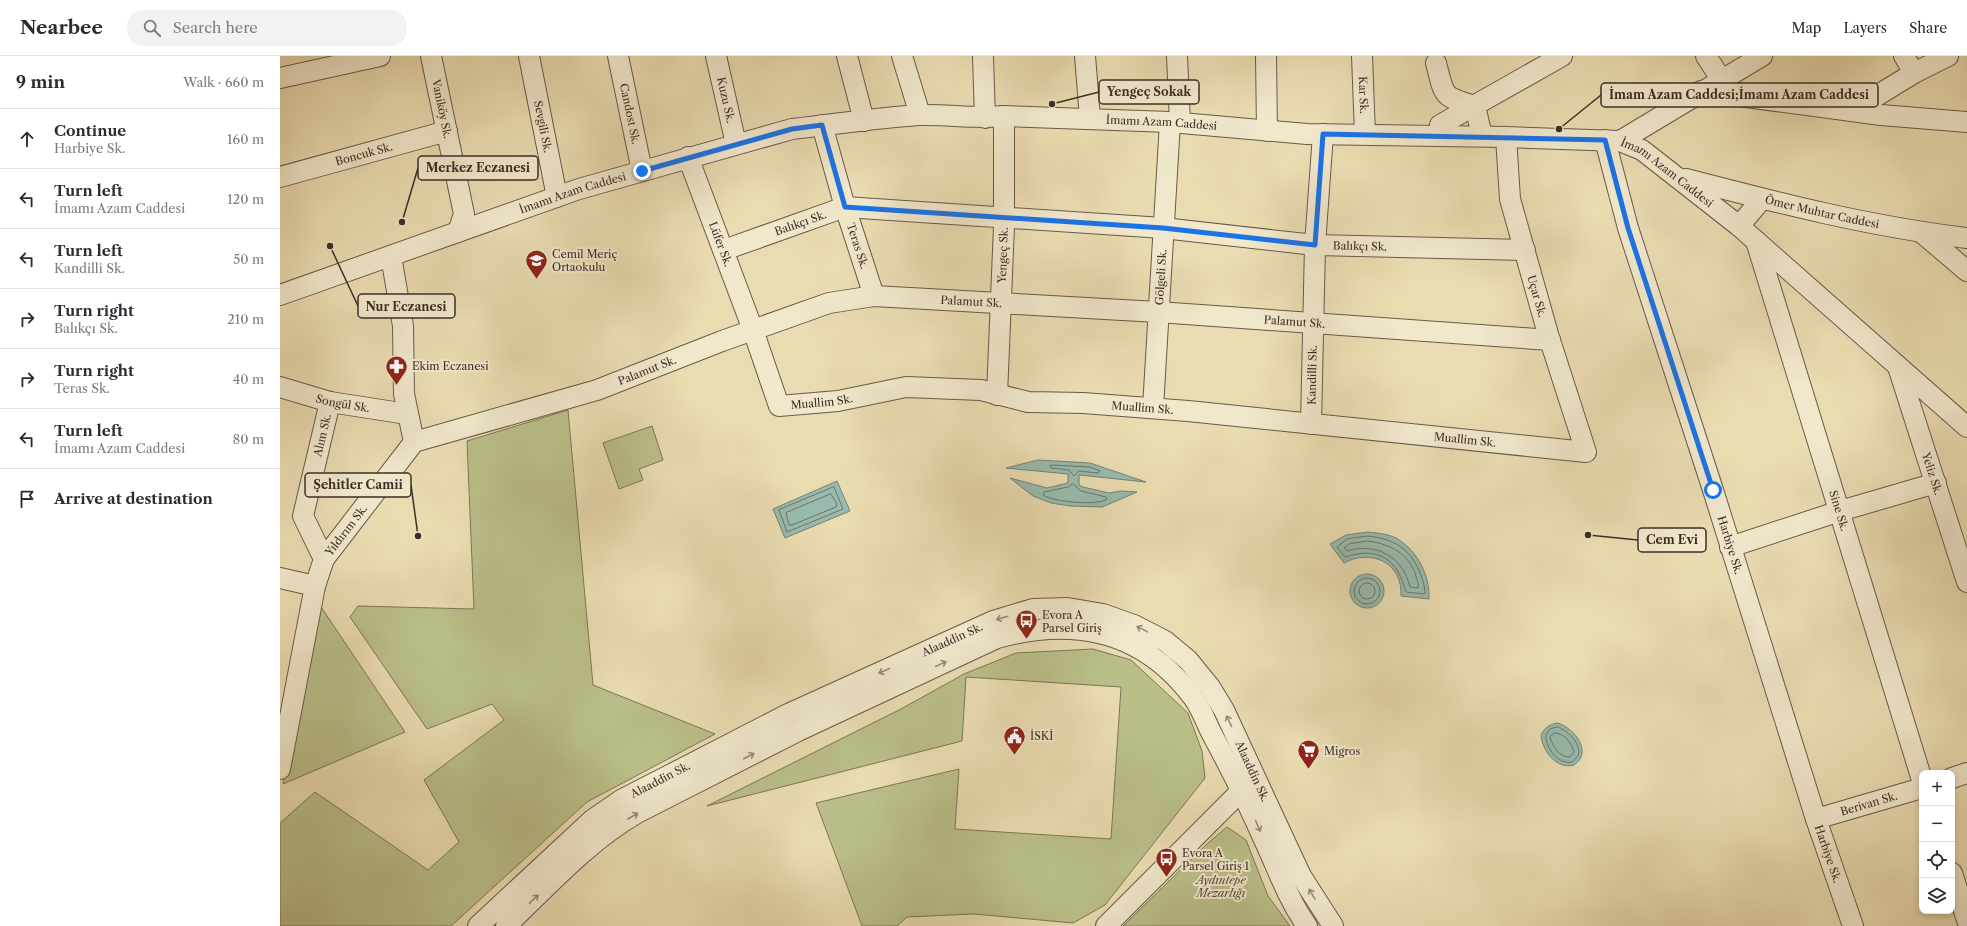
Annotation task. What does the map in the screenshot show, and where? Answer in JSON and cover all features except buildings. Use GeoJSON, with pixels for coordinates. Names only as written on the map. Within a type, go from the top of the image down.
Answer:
{"type":"FeatureCollection","features":[{"type":"Feature","properties":{"kind":"street"},"geometry":{"type":"LineString","coordinates":[[280,78],[380,56]]}},
{"type":"Feature","properties":{"kind":"street","name":"Vaniköy Sk."},"geometry":{"type":"LineString","coordinates":[[431,56],[464,214],[458,232]]}},
{"type":"Feature","properties":{"kind":"street","name":"Sevgili Sk."},"geometry":{"type":"LineString","coordinates":[[529,56],[557,197]]}},
{"type":"Feature","properties":{"kind":"street","name":"Candost Sk."},"geometry":{"type":"LineString","coordinates":[[618,56],[642,171]]}},
{"type":"Feature","properties":{"kind":"street","name":"Kuzu Sk."},"geometry":{"type":"LineString","coordinates":[[716,56],[736,144]]}},
{"type":"Feature","properties":{"kind":"street"},"geometry":{"type":"LineString","coordinates":[[847,56],[864,120]]}},
{"type":"Feature","properties":{"kind":"street"},"geometry":{"type":"LineString","coordinates":[[902,56],[920,115]]}},
{"type":"Feature","properties":{"kind":"street","name":"Yengeç Sk."},"geometry":{"type":"LineString","coordinates":[[983,56],[995,117],[1004,218],[997,395]]}},
{"type":"Feature","properties":{"kind":"street"},"geometry":{"type":"LineString","coordinates":[[1085,56],[1090,118]]}},
{"type":"Feature","properties":{"kind":"street","name":"Gölgeli Sk."},"geometry":{"type":"LineString","coordinates":[[1153,408],[1163,228],[1175,123],[1177,56]]}},
{"type":"Feature","properties":{"kind":"street"},"geometry":{"type":"LineString","coordinates":[[1266,56],[1267,131]]}},
{"type":"Feature","properties":{"kind":"street","name":"Kar Sk."},"geometry":{"type":"LineString","coordinates":[[1362,56],[1365,134]]}},
{"type":"Feature","properties":{"kind":"street"},"geometry":{"type":"LineString","coordinates":[[1440,131],[1475,106],[1562,56]]}},
{"type":"Feature","properties":{"kind":"street"},"geometry":{"type":"LineString","coordinates":[[1706,56],[1721,79]]}},
{"type":"Feature","properties":{"kind":"street"},"geometry":{"type":"LineString","coordinates":[[1613,140],[1762,56]]}},
{"type":"Feature","properties":{"kind":"street"},"geometry":{"type":"LineString","coordinates":[[1904,56],[1914,73]]}},
{"type":"Feature","properties":{"kind":"street"},"geometry":{"type":"LineString","coordinates":[[1852,111],[1914,73],[1948,56]]}},
{"type":"Feature","properties":{"kind":"street"},"geometry":{"type":"LineString","coordinates":[[1436,60],[1443,90],[1448,98],[1475,106]]}},
{"type":"Feature","properties":{"kind":"street"},"geometry":{"type":"LineString","coordinates":[[1436,60],[1440,131]]}},
{"type":"Feature","properties":{"kind":"street"},"geometry":{"type":"LineString","coordinates":[[1701,91],[1852,111],[1967,122]]}},
{"type":"Feature","properties":{"kind":"street"},"geometry":{"type":"LineString","coordinates":[[1475,106],[1482,136]]}},
{"type":"Feature","properties":{"kind":"street","name":"İmamı Azam Caddesi"},"geometry":{"type":"LineString","coordinates":[[280,295],[557,197],[642,171],[792,129],[864,120],[920,115],[1090,118],[1175,123],[1307,134],[1365,134],[1440,131],[1482,136],[1613,140],[1642,150],[1739,226],[1967,427]]}},
{"type":"Feature","properties":{"kind":"street","name":"Teras Sk."},"geometry":{"type":"LineString","coordinates":[[822,125],[845,207],[874,296]]}},
{"type":"Feature","properties":{"kind":"street","name":"Boncuk Sk."},"geometry":{"type":"LineString","coordinates":[[280,177],[447,131]]}},
{"type":"Feature","properties":{"kind":"street","name":"Kandilli Sk."},"geometry":{"type":"LineString","coordinates":[[1311,424],[1315,245],[1323,134]]}},
{"type":"Feature","properties":{"kind":"street","name":"Uçar Sk."},"geometry":{"type":"LineString","coordinates":[[1506,137],[1510,200],[1550,340],[1586,452]]}},
{"type":"Feature","properties":{"kind":"street","name":"Harbiye Sk."},"geometry":{"type":"LineString","coordinates":[[1613,140],[1628,228],[1816,819],[1853,926]]}},
{"type":"Feature","properties":{"kind":"street","name":"Lüfer Sk."},"geometry":{"type":"LineString","coordinates":[[688,158],[753,330]]}},
{"type":"Feature","properties":{"kind":"street","name":"Ömer Muhtar Caddesi"},"geometry":{"type":"LineString","coordinates":[[1678,177],[1762,199],[1921,232],[1967,238]]}},
{"type":"Feature","properties":{"kind":"street"},"geometry":{"type":"LineString","coordinates":[[1739,226],[1762,199]]}},
{"type":"Feature","properties":{"kind":"street","name":"Balıkçı Sk."},"geometry":{"type":"LineString","coordinates":[[724,250],[845,207],[1163,228],[1315,245],[1525,250]]}},
{"type":"Feature","properties":{"kind":"street"},"geometry":{"type":"LineString","coordinates":[[1921,232],[1967,271]]}},
{"type":"Feature","properties":{"kind":"street","name":"Sine Sk."},"geometry":{"type":"LineString","coordinates":[[1756,241],[1919,770]]}},
{"type":"Feature","properties":{"kind":"street"},"geometry":{"type":"LineString","coordinates":[[391,256],[403,326],[404,394],[414,442]]}},
{"type":"Feature","properties":{"kind":"street","name":"Palamut Sk."},"geometry":{"type":"LineString","coordinates":[[414,442],[597,390],[753,330],[829,303],[874,296],[1001,302],[1314,322],[1550,340]]}},
{"type":"Feature","properties":{"kind":"street","name":"Muallim Sk."},"geometry":{"type":"LineString","coordinates":[[753,330],[779,406],[838,401],[906,388],[981,390],[1028,402],[1083,403],[1153,408],[1586,452]]}},
{"type":"Feature","properties":{"kind":"street","name":"Yeliz Sk."},"geometry":{"type":"LineString","coordinates":[[1898,365],[1967,582]]}},
{"type":"Feature","properties":{"kind":"street","name":"Songül Sk."},"geometry":{"type":"LineString","coordinates":[[280,387],[330,402],[407,414]]}},
{"type":"Feature","properties":{"kind":"street","name":"Alım Sk."},"geometry":{"type":"LineString","coordinates":[[324,559],[303,516],[330,402]]}},
{"type":"Feature","properties":{"kind":"street","name":"Yıldırım Sk."},"geometry":{"type":"LineString","coordinates":[[280,769],[315,586],[324,559],[414,442]]}},
{"type":"Feature","properties":{"kind":"street"},"geometry":{"type":"LineString","coordinates":[[1730,547],[1840,511],[1936,483]]}},
{"type":"Feature","properties":{"kind":"street"},"geometry":{"type":"LineString","coordinates":[[280,578],[315,586]]}},
{"type":"Feature","properties":{"kind":"street","name":"Alaaddin Sk."},"geometry":{"type":"LineString","coordinates":[[478,926],[592,820],[621,800],[788,714],[993,621],[1033,609],[1068,608],[1103,614],[1134,624],[1165,641],[1188,660],[1210,687],[1224,710],[1249,786],[1287,890],[1307,926]]}},
{"type":"Feature","properties":{"kind":"street","name":"Alaaddin Sk."},"geometry":{"type":"LineString","coordinates":[[506,926],[591,844],[613,827],[798,731],[996,638],[1021,631],[1051,627],[1083,630],[1114,636],[1134,646],[1169,670],[1192,696],[1249,786],[1301,876],[1333,926]]}},
{"type":"Feature","properties":{"kind":"street"},"geometry":{"type":"LineString","coordinates":[[809,705],[819,722]]}},
{"type":"Feature","properties":{"kind":"street"},"geometry":{"type":"LineString","coordinates":[[788,714],[798,731]]}},
{"type":"Feature","properties":{"kind":"street"},"geometry":{"type":"LineString","coordinates":[[1955,777],[1967,773]]}},
{"type":"Feature","properties":{"kind":"street"},"geometry":{"type":"LineString","coordinates":[[1106,926],[1249,786]]}},
{"type":"Feature","properties":{"kind":"street","name":"Berivan Sk."},"geometry":{"type":"LineString","coordinates":[[1816,819],[1919,789]]}},
{"type":"Feature","properties":{"kind":"street"},"geometry":{"type":"LineString","coordinates":[[1954,878],[1967,920]]}},
{"type":"Feature","properties":{"kind":"green space"},"geometry":{"type":"Polygon","coordinates":[[[568,410],[593,685],[715,734],[587,802],[451,926],[280,926],[280,823],[315,792],[428,870],[459,842],[424,780],[504,720],[492,704],[427,729],[350,617],[358,606],[474,609],[467,441],[568,410]]]}},
{"type":"Feature","properties":{"kind":"green space"},"geometry":{"type":"Polygon","coordinates":[[[652,426],[663,460],[639,469],[643,480],[619,489],[603,443],[652,426]]]}},
{"type":"Feature","properties":{"kind":"green space"},"geometry":{"type":"Polygon","coordinates":[[[319,604],[405,732],[283,784],[319,604]]]}},
{"type":"Feature","properties":{"kind":"green space"},"geometry":{"type":"Polygon","coordinates":[[[1093,649],[1131,660],[1188,713],[1202,751],[1205,778],[1105,905],[1073,923],[974,914],[907,917],[897,926],[862,926],[816,803],[959,769],[955,829],[1111,839],[1121,687],[966,677],[962,741],[707,806],[901,709],[964,674],[1016,653],[1093,649]]]}},
{"type":"Feature","properties":{"kind":"green space","name":"Aydıntepe Mezarlığı"},"geometry":{"type":"Polygon","coordinates":[[[1227,827],[1246,840],[1268,896],[1290,926],[1123,926],[1207,844],[1227,827]]]}},
{"type":"Feature","properties":{"kind":"water"},"geometry":{"type":"Polygon","coordinates":[[[1038,460],[1090,463],[1146,482],[1079,475],[1079,485],[1083,487],[1109,493],[1121,491],[1137,492],[1102,507],[1070,506],[1051,503],[1033,496],[1010,478],[1047,488],[1068,483],[1068,474],[1006,468],[1038,460]]]}},
{"type":"Feature","properties":{"kind":"water"},"geometry":{"type":"Polygon","coordinates":[[[837,481],[850,511],[785,538],[773,509],[837,481]]]}},
{"type":"Feature","properties":{"kind":"water"},"geometry":{"type":"Polygon","coordinates":[[[1368,532],[1396,538],[1410,549],[1416,556],[1425,572],[1429,590],[1429,599],[1401,596],[1400,584],[1397,575],[1391,567],[1374,558],[1365,557],[1344,563],[1330,544],[1346,535],[1368,532]]]}},
{"type":"Feature","properties":{"kind":"water"},"geometry":{"type":"Polygon","coordinates":[[[1364,574],[1370,574],[1374,575],[1381,581],[1384,591],[1383,598],[1377,605],[1370,608],[1364,608],[1360,607],[1353,601],[1350,594],[1350,588],[1351,584],[1357,577],[1364,574]]]}},
{"type":"Feature","properties":{"kind":"water"},"geometry":{"type":"Polygon","coordinates":[[[1558,723],[1570,730],[1580,741],[1582,754],[1574,765],[1561,765],[1556,762],[1551,758],[1544,747],[1541,735],[1548,726],[1558,723]]]}},
{"type":"Feature","properties":{"kind":"place","name":"Yengeç Sokak"},"geometry":{"type":"Point","coordinates":[1052,104]}},
{"type":"Feature","properties":{"kind":"place","name":"İmam Azam Caddesi;İmamı Azam Caddesi"},"geometry":{"type":"Point","coordinates":[1559,129]}},
{"type":"Feature","properties":{"kind":"place","name":"Merkez Eczanesi"},"geometry":{"type":"Point","coordinates":[402,222]}},
{"type":"Feature","properties":{"kind":"place","name":"Nur Eczanesi"},"geometry":{"type":"Point","coordinates":[330,246]}},
{"type":"Feature","properties":{"kind":"place","name":"Cemil Meriç Ortaokulu"},"geometry":{"type":"Point","coordinates":[537,280]}},
{"type":"Feature","properties":{"kind":"place","name":"Ekim Eczanesi"},"geometry":{"type":"Point","coordinates":[396,386]}},
{"type":"Feature","properties":{"kind":"place","name":"Cem Evi"},"geometry":{"type":"Point","coordinates":[1588,535]}},
{"type":"Feature","properties":{"kind":"place","name":"Şehitler Camii"},"geometry":{"type":"Point","coordinates":[418,536]}},
{"type":"Feature","properties":{"kind":"place","name":"Evora A Parsel Giriş"},"geometry":{"type":"Point","coordinates":[1027,640]}},
{"type":"Feature","properties":{"kind":"place","name":"İSKİ"},"geometry":{"type":"Point","coordinates":[1014,756]}},
{"type":"Feature","properties":{"kind":"place","name":"Migros"},"geometry":{"type":"Point","coordinates":[1309,770]}},
{"type":"Feature","properties":{"kind":"place","name":"Evora A Parsel Giriş 1"},"geometry":{"type":"Point","coordinates":[1167,878]}},
{"type":"Feature","properties":{"kind":"route"},"geometry":{"type":"LineString","coordinates":[[642,171],[792,129],[822,125],[845,207],[1163,228],[1315,245],[1323,134],[1441,137],[1482,136],[1605,140],[1628,228],[1713,490]]}}]}
